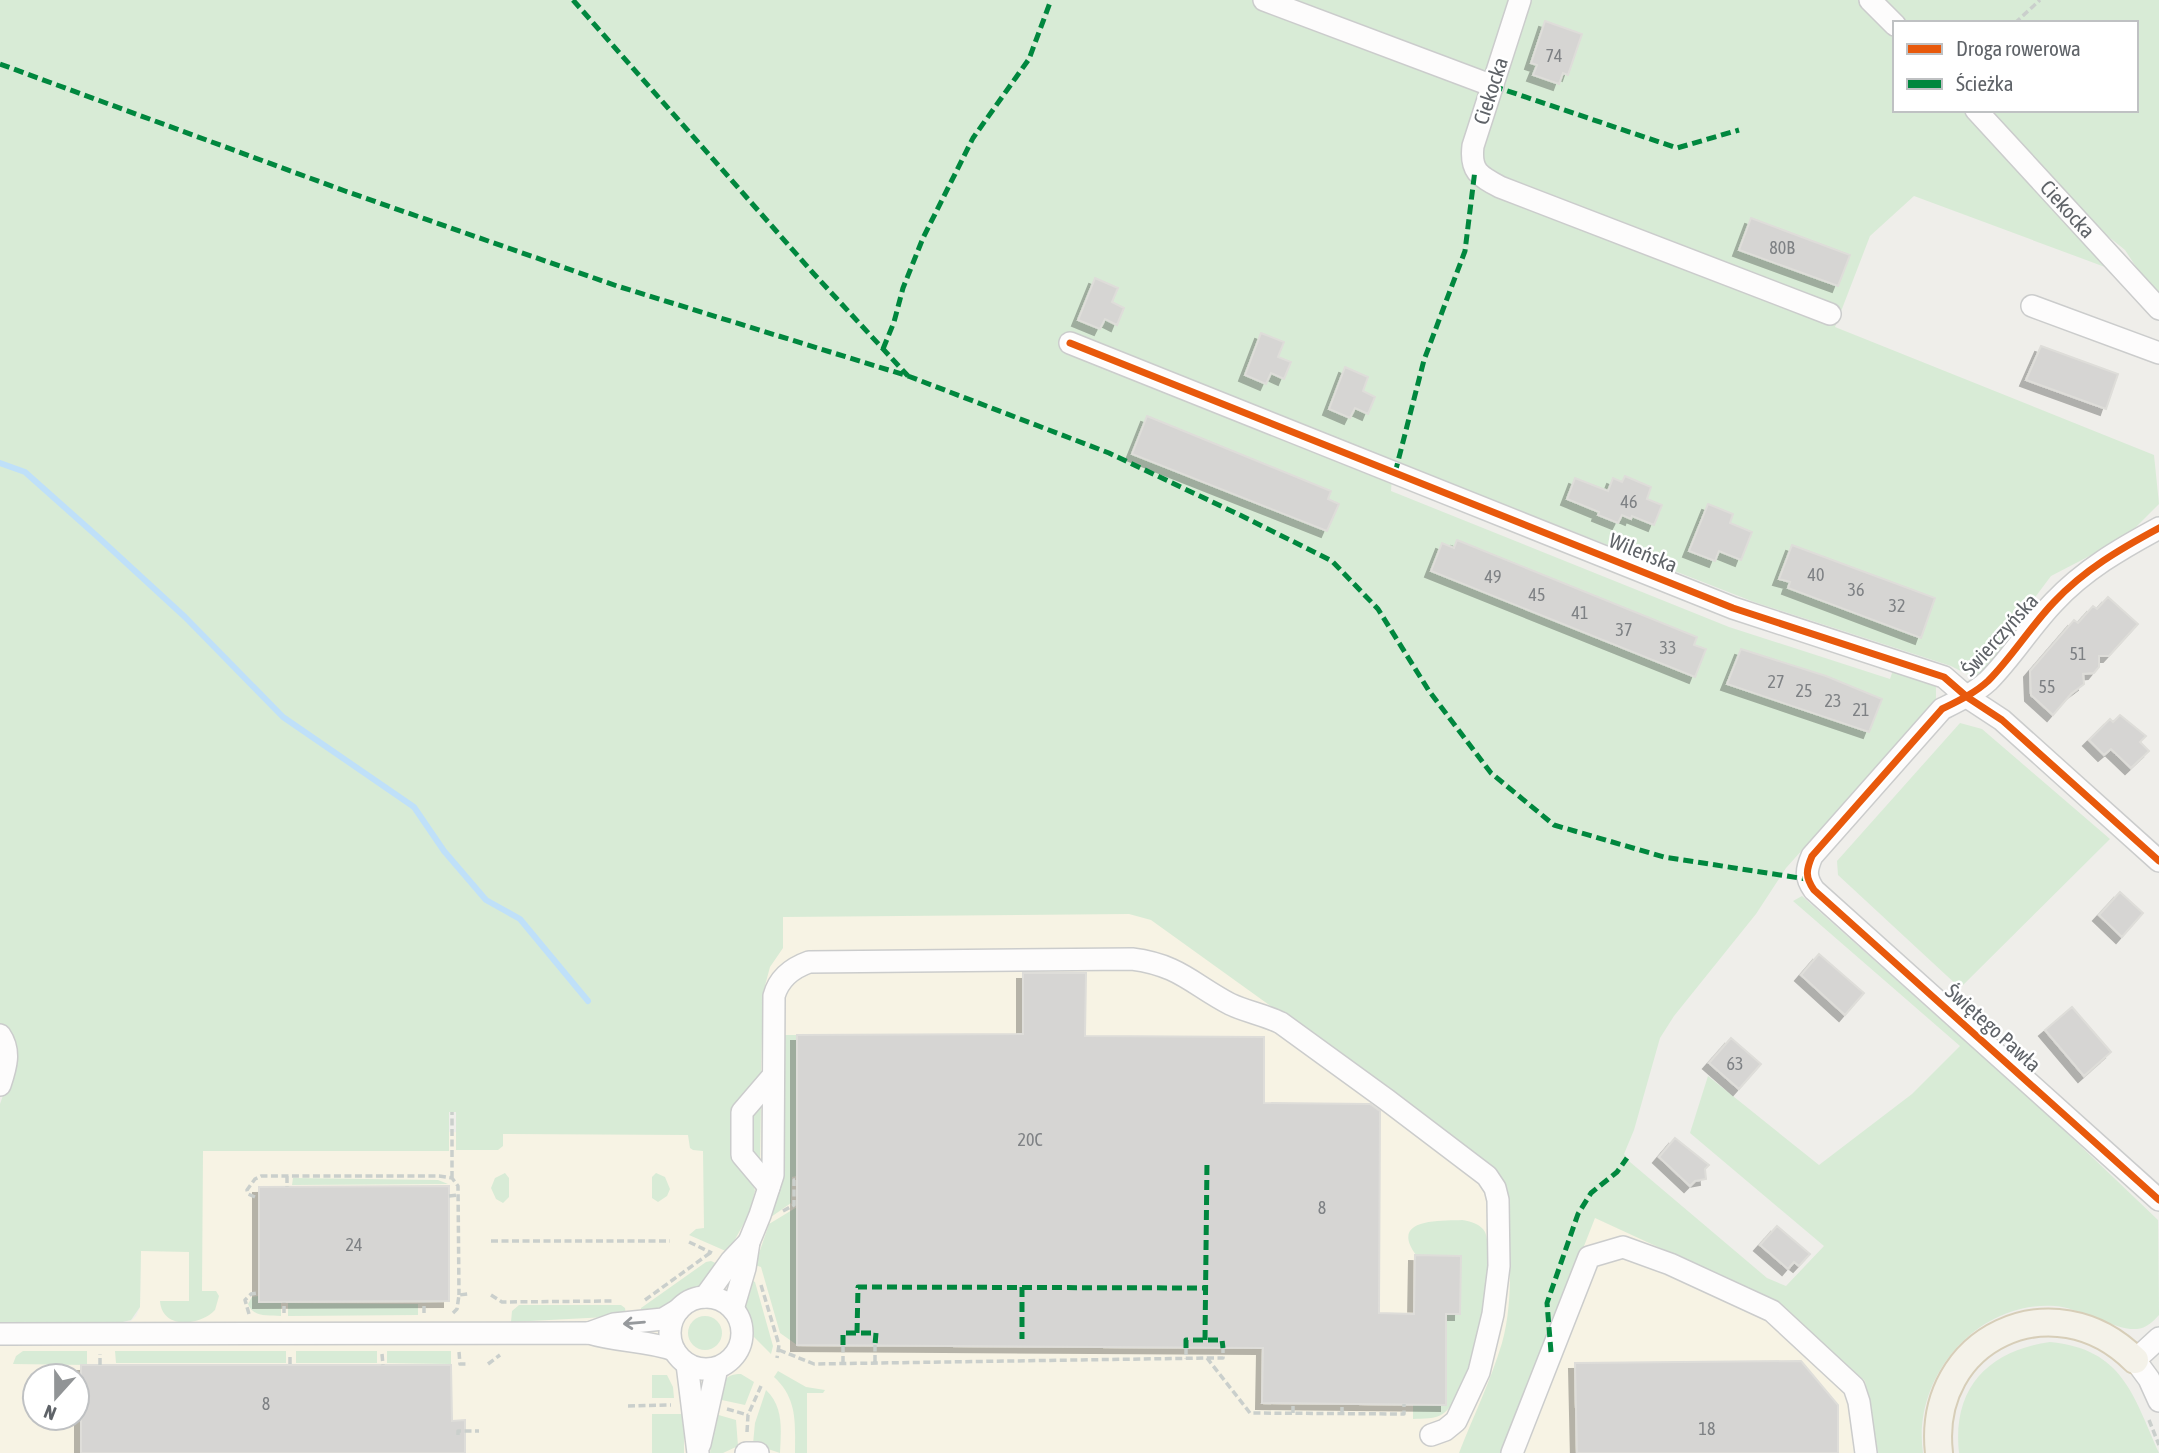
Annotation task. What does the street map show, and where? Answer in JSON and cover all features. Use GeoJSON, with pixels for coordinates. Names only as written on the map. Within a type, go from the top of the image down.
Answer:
{"type":"FeatureCollection","features":[{"type":"Feature","properties":{"kind":"main road"},"geometry":{"type":"LineString","coordinates":[[1939,1453],[1939,1415],[1951,1381],[1965,1360],[2005,1331],[2034,1322],[2066,1322],[2108,1338],[2122,1346],[2135,1360]]}},
{"type":"Feature","properties":{"kind":"street"},"geometry":{"type":"LineString","coordinates":[[1264,0],[1493,86]]}},
{"type":"Feature","properties":{"kind":"street","name":"Ciekocka"},"geometry":{"type":"LineString","coordinates":[[1520,0],[1480,121],[1471,160],[1483,179],[1830,314]]}},
{"type":"Feature","properties":{"kind":"street"},"geometry":{"type":"LineString","coordinates":[[1870,0],[1893,23]]}},
{"type":"Feature","properties":{"kind":"street","name":"Ciekocka"},"geometry":{"type":"LineString","coordinates":[[1978,112],[2159,309]]}},
{"type":"Feature","properties":{"kind":"street"},"geometry":{"type":"LineString","coordinates":[[2032,306],[2159,353]]}},
{"type":"Feature","properties":{"kind":"street","name":"Wileńska"},"geometry":{"type":"LineString","coordinates":[[1070,343],[1733,608],[1944,677],[1967,697],[2001,720],[2159,861]]}},
{"type":"Feature","properties":{"kind":"street","name":"Świerczyńska"},"geometry":{"type":"LineString","coordinates":[[1806,879],[1806,868],[1812,856],[1840,821],[1942,709],[1967,697],[1987,682],[2052,604],[2077,579],[2109,555],[2159,528]]}},
{"type":"Feature","properties":{"kind":"street","name":"Świętego Pawła"},"geometry":{"type":"LineString","coordinates":[[1806,879],[1814,890],[2159,1200]]}},
{"type":"Feature","properties":{"kind":"street"},"geometry":{"type":"LineString","coordinates":[[733,1309],[745,1268],[749,1242],[773,1175],[774,996],[777,986],[795,967],[809,962],[1132,959],[1155,962],[1178,971],[1228,1003],[1276,1021],[1409,1116],[1486,1176],[1495,1188],[1498,1200],[1499,1266],[1493,1314],[1479,1372],[1456,1421],[1445,1430],[1431,1435]]}},
{"type":"Feature","properties":{"kind":"street"},"geometry":{"type":"LineString","coordinates":[[0,1035],[7,1050],[7,1066],[0,1085]]}},
{"type":"Feature","properties":{"kind":"street"},"geometry":{"type":"LineString","coordinates":[[769,1187],[742,1155],[742,1112],[772,1077]]}},
{"type":"Feature","properties":{"kind":"street"},"geometry":{"type":"LineString","coordinates":[[705,1297],[731,1261],[749,1242]]}},
{"type":"Feature","properties":{"kind":"street"},"geometry":{"type":"LineString","coordinates":[[1511,1453],[1589,1257],[1623,1247],[1670,1264],[1772,1311],[1854,1387],[1859,1402],[1866,1453]]}},
{"type":"Feature","properties":{"kind":"street"},"geometry":{"type":"LineString","coordinates":[[0,1334],[589,1333],[614,1340],[660,1345],[701,1369],[717,1368],[733,1357],[740,1345],[741,1322],[733,1309],[721,1300],[705,1297],[690,1300],[663,1320],[614,1324],[589,1333]]}},
{"type":"Feature","properties":{"kind":"street"},"geometry":{"type":"LineString","coordinates":[[678,1310],[670,1333],[680,1357],[698,1453]]}},
{"type":"Feature","properties":{"kind":"street"},"geometry":{"type":"LineString","coordinates":[[2154,1410],[2149,1380],[2135,1360],[2159,1338]]}},
{"type":"Feature","properties":{"kind":"street"},"geometry":{"type":"LineString","coordinates":[[698,1453],[717,1368]]}},
{"type":"Feature","properties":{"kind":"street"},"geometry":{"type":"LineString","coordinates":[[746,1444],[758,1453]]}},
{"type":"Feature","properties":{"kind":"path"},"geometry":{"type":"LineString","coordinates":[[2017,21],[2040,0]]}},
{"type":"Feature","properties":{"kind":"path"},"geometry":{"type":"LineString","coordinates":[[452,1112],[452,1178]]}},
{"type":"Feature","properties":{"kind":"path"},"geometry":{"type":"LineString","coordinates":[[255,1197],[248,1194],[247,1190],[255,1179],[261,1176],[439,1175],[452,1178],[457,1182],[459,1195],[459,1295]]}},
{"type":"Feature","properties":{"kind":"path"},"geometry":{"type":"LineString","coordinates":[[287,1176],[287,1187]]}},
{"type":"Feature","properties":{"kind":"path"},"geometry":{"type":"LineString","coordinates":[[449,1196],[459,1195]]}},
{"type":"Feature","properties":{"kind":"path"},"geometry":{"type":"LineString","coordinates":[[459,1241],[468,1241]]}},
{"type":"Feature","properties":{"kind":"path"},"geometry":{"type":"LineString","coordinates":[[491,1241],[670,1241]]}},
{"type":"Feature","properties":{"kind":"path"},"geometry":{"type":"LineString","coordinates":[[689,1242],[723,1258]]}},
{"type":"Feature","properties":{"kind":"path"},"geometry":{"type":"LineString","coordinates":[[634,1301],[645,1300],[712,1252]]}},
{"type":"Feature","properties":{"kind":"path"},"geometry":{"type":"LineString","coordinates":[[761,1284],[779,1350],[777,1358]]}},
{"type":"Feature","properties":{"kind":"path"},"geometry":{"type":"LineString","coordinates":[[491,1295],[502,1302],[621,1301]]}},
{"type":"Feature","properties":{"kind":"path"},"geometry":{"type":"LineString","coordinates":[[424,1301],[424,1318]]}},
{"type":"Feature","properties":{"kind":"path"},"geometry":{"type":"LineString","coordinates":[[284,1302],[284,1318]]}},
{"type":"Feature","properties":{"kind":"path"},"geometry":{"type":"LineString","coordinates":[[843,1345],[843,1363]]}},
{"type":"Feature","properties":{"kind":"path"},"geometry":{"type":"LineString","coordinates":[[875,1345],[875,1363]]}},
{"type":"Feature","properties":{"kind":"path"},"geometry":{"type":"LineString","coordinates":[[382,1348],[383,1365]]}},
{"type":"Feature","properties":{"kind":"path"},"geometry":{"type":"LineString","coordinates":[[1186,1348],[1186,1359]]}},
{"type":"Feature","properties":{"kind":"path"},"geometry":{"type":"LineString","coordinates":[[779,1350],[814,1364],[1223,1358],[1223,1348]]}},
{"type":"Feature","properties":{"kind":"path"},"geometry":{"type":"LineString","coordinates":[[1208,1358],[1250,1413],[1404,1414],[1404,1404]]}},
{"type":"Feature","properties":{"kind":"path"},"geometry":{"type":"LineString","coordinates":[[746,1444],[748,1415],[761,1386]]}},
{"type":"Feature","properties":{"kind":"path"},"geometry":{"type":"LineString","coordinates":[[1293,1403],[1293,1413]]}},
{"type":"Feature","properties":{"kind":"path"},"geometry":{"type":"LineString","coordinates":[[1342,1404],[1342,1413]]}},
{"type":"Feature","properties":{"kind":"path"},"geometry":{"type":"LineString","coordinates":[[628,1406],[680,1405]]}},
{"type":"Feature","properties":{"kind":"path"},"geometry":{"type":"LineString","coordinates":[[716,1407],[748,1415]]}},
{"type":"Feature","properties":{"kind":"path"},"geometry":{"type":"LineString","coordinates":[[2154,1410],[2159,1445]]}},
{"type":"Feature","properties":{"kind":"path"},"geometry":{"type":"LineString","coordinates":[[458,1435],[458,1431],[479,1431]]}},
{"type":"Feature","properties":{"kind":"shaded area"},"geometry":{"type":"Polygon","coordinates":[[[1120,874],[1783,1296],[1875,1377],[1868,1401],[1878,1453],[0,1453],[0,1322],[118,1323],[131,1321],[136,1316],[140,1307],[141,1251],[189,1251],[190,1130],[688,1134],[777,876],[1120,874]]]}},
{"type":"Feature","properties":{"kind":"green space"},"geometry":{"type":"Polygon","coordinates":[[[0,0],[1863,0],[1893,32],[1893,112],[1969,112],[2113,270],[1914,196],[1870,236],[1835,327],[2154,455],[2159,504],[2126,537],[2051,576],[2036,596],[2030,624],[1976,679],[1951,666],[1754,602],[1393,461],[1391,491],[1729,627],[1890,679],[1893,670],[1936,687],[1936,700],[1786,868],[1756,914],[1674,1016],[1660,1038],[1634,1130],[1624,1154],[1630,1162],[1767,1278],[1786,1286],[1824,1246],[1690,1133],[1708,1076],[1819,1165],[1912,1094],[1960,1046],[1793,901],[1802,896],[2046,1113],[2158,1220],[2159,1315],[2149,1324],[2137,1329],[2119,1327],[2055,1306],[2026,1308],[1999,1316],[1976,1331],[1955,1350],[1939,1372],[1928,1398],[1922,1425],[1923,1453],[1878,1453],[1865,1381],[1777,1302],[1595,1218],[1503,1453],[1459,1453],[1493,1371],[1506,1327],[1510,1276],[1509,1209],[1504,1183],[1491,1166],[1476,1154],[1151,920],[1129,914],[783,917],[783,948],[770,967],[763,993],[761,1074],[735,1108],[755,1191],[748,1216],[728,1252],[689,1235],[696,1229],[704,1228],[703,1151],[690,1148],[688,1135],[503,1134],[503,1146],[498,1150],[456,1150],[456,1112],[449,1112],[449,1151],[203,1151],[202,1291],[216,1291],[219,1296],[215,1310],[192,1322],[174,1321],[167,1317],[160,1301],[189,1301],[189,1252],[141,1251],[140,1307],[131,1320],[118,1323],[0,1322],[0,1104],[9,1078],[0,1028],[0,0]]]}},
{"type":"Feature","properties":{"kind":"green space"},"geometry":{"type":"Polygon","coordinates":[[[1876,0],[2159,0],[2159,297],[2125,250],[2088,220],[1988,112],[2138,112],[2138,21],[1897,21],[1876,0]]]}},
{"type":"Feature","properties":{"kind":"green space"},"geometry":{"type":"Polygon","coordinates":[[[1960,723],[1982,729],[2110,839],[1960,988],[1838,875],[1837,861],[1960,723]]]}},
{"type":"Feature","properties":{"kind":"green space"},"geometry":{"type":"Polygon","coordinates":[[[784,1035],[797,1035],[797,1176],[792,1177],[791,1203],[771,1217],[783,1176],[784,1035]]]}},
{"type":"Feature","properties":{"kind":"green space"},"geometry":{"type":"Polygon","coordinates":[[[761,1103],[760,1164],[752,1161],[750,1110],[761,1103]]]}},
{"type":"Feature","properties":{"kind":"green space"},"geometry":{"type":"Polygon","coordinates":[[[505,1173],[509,1178],[509,1197],[503,1203],[496,1199],[491,1188],[495,1178],[505,1173]]]}},
{"type":"Feature","properties":{"kind":"green space"},"geometry":{"type":"Polygon","coordinates":[[[656,1173],[665,1177],[670,1189],[667,1196],[658,1202],[652,1198],[652,1177],[656,1173]]]}},
{"type":"Feature","properties":{"kind":"green space"},"geometry":{"type":"Polygon","coordinates":[[[293,1178],[438,1180],[448,1184],[292,1185],[293,1178]]]}},
{"type":"Feature","properties":{"kind":"green space"},"geometry":{"type":"Polygon","coordinates":[[[797,1207],[797,1345],[780,1333],[761,1267],[755,1265],[769,1224],[797,1207]]]}},
{"type":"Feature","properties":{"kind":"green space"},"geometry":{"type":"Polygon","coordinates":[[[1462,1220],[1475,1223],[1483,1229],[1488,1248],[1485,1298],[1473,1356],[1454,1401],[1444,1413],[1433,1418],[1413,1419],[1413,1404],[1446,1314],[1460,1314],[1461,1256],[1416,1255],[1409,1243],[1409,1234],[1421,1224],[1462,1220]]]}},
{"type":"Feature","properties":{"kind":"green space"},"geometry":{"type":"Polygon","coordinates":[[[711,1261],[720,1265],[706,1284],[683,1292],[666,1307],[641,1315],[641,1308],[711,1261]]]}},
{"type":"Feature","properties":{"kind":"green space"},"geometry":{"type":"Polygon","coordinates":[[[749,1279],[755,1282],[773,1346],[771,1354],[754,1337],[744,1305],[749,1279]]]}},
{"type":"Feature","properties":{"kind":"green space"},"geometry":{"type":"Polygon","coordinates":[[[258,1296],[259,1303],[281,1303],[281,1316],[254,1312],[248,1304],[252,1297],[258,1296]]]}},
{"type":"Feature","properties":{"kind":"green space"},"geometry":{"type":"Polygon","coordinates":[[[288,1303],[418,1304],[418,1315],[288,1316],[288,1303]]]}},
{"type":"Feature","properties":{"kind":"green space"},"geometry":{"type":"Polygon","coordinates":[[[519,1305],[621,1305],[625,1308],[626,1316],[511,1322],[512,1311],[519,1305]]]}},
{"type":"Feature","properties":{"kind":"green space"},"geometry":{"type":"Polygon","coordinates":[[[705,1316],[717,1321],[722,1333],[717,1345],[705,1350],[693,1345],[688,1333],[693,1321],[705,1316]]]}},
{"type":"Feature","properties":{"kind":"green space"},"geometry":{"type":"Polygon","coordinates":[[[2050,1342],[2075,1346],[2110,1365],[2132,1394],[2159,1453],[1959,1453],[1958,1430],[1962,1410],[1968,1392],[1979,1377],[1992,1364],[2009,1354],[2050,1342]]]}},
{"type":"Feature","properties":{"kind":"green space"},"geometry":{"type":"Polygon","coordinates":[[[23,1351],[87,1351],[87,1362],[13,1364],[16,1356],[23,1351]]]}},
{"type":"Feature","properties":{"kind":"green space"},"geometry":{"type":"Polygon","coordinates":[[[115,1351],[286,1351],[286,1363],[116,1363],[115,1351]]]}},
{"type":"Feature","properties":{"kind":"green space"},"geometry":{"type":"Polygon","coordinates":[[[296,1351],[377,1351],[377,1363],[296,1363],[296,1351]]]}},
{"type":"Feature","properties":{"kind":"green space"},"geometry":{"type":"Polygon","coordinates":[[[387,1351],[451,1351],[451,1364],[387,1363],[387,1351]]]}},
{"type":"Feature","properties":{"kind":"green space"},"geometry":{"type":"Polygon","coordinates":[[[778,1371],[806,1387],[825,1390],[823,1393],[807,1393],[807,1453],[795,1453],[793,1412],[787,1394],[774,1377],[778,1371]]]}},
{"type":"Feature","properties":{"kind":"green space"},"geometry":{"type":"Polygon","coordinates":[[[741,1374],[754,1382],[745,1405],[717,1399],[727,1378],[741,1374]]]}},
{"type":"Feature","properties":{"kind":"green space"},"geometry":{"type":"Polygon","coordinates":[[[652,1375],[667,1375],[673,1387],[674,1398],[652,1398],[652,1375]]]}},
{"type":"Feature","properties":{"kind":"green space"},"geometry":{"type":"Polygon","coordinates":[[[766,1390],[779,1411],[780,1453],[753,1444],[755,1423],[766,1390]]]}},
{"type":"Feature","properties":{"kind":"green space"},"geometry":{"type":"Polygon","coordinates":[[[652,1414],[684,1414],[684,1453],[652,1453],[652,1414]]]}},
{"type":"Feature","properties":{"kind":"green space"},"geometry":{"type":"Polygon","coordinates":[[[715,1414],[736,1420],[738,1446],[723,1453],[710,1453],[715,1414]]]}},
{"type":"Feature","properties":{"kind":"building"},"geometry":{"type":"Polygon","coordinates":[[[1545,21],[1582,34],[1568,75],[1563,73],[1559,84],[1533,75],[1537,65],[1531,63],[1545,21]]]}},
{"type":"Feature","properties":{"kind":"building"},"geometry":{"type":"Polygon","coordinates":[[[1751,218],[1850,255],[1838,286],[1739,250],[1751,218]]]}},
{"type":"Feature","properties":{"kind":"building"},"geometry":{"type":"Polygon","coordinates":[[[1095,278],[1118,288],[1112,302],[1124,308],[1117,325],[1105,319],[1100,329],[1078,320],[1095,278]]]}},
{"type":"Feature","properties":{"kind":"building"},"geometry":{"type":"Polygon","coordinates":[[[1261,333],[1284,342],[1278,357],[1291,362],[1284,379],[1271,373],[1266,384],[1245,375],[1261,333]]]}},
{"type":"Feature","properties":{"kind":"building"},"geometry":{"type":"Polygon","coordinates":[[[2041,346],[2118,374],[2106,409],[2026,380],[2041,346]]]}},
{"type":"Feature","properties":{"kind":"building"},"geometry":{"type":"Polygon","coordinates":[[[1345,367],[1368,377],[1363,391],[1375,397],[1368,414],[1355,408],[1350,418],[1329,409],[1345,367]]]}},
{"type":"Feature","properties":{"kind":"building"},"geometry":{"type":"Polygon","coordinates":[[[1147,416],[1331,491],[1328,499],[1339,504],[1327,531],[1132,454],[1147,416]]]}},
{"type":"Feature","properties":{"kind":"building"},"geometry":{"type":"Polygon","coordinates":[[[1625,476],[1651,487],[1647,499],[1662,505],[1654,525],[1622,515],[1618,523],[1567,499],[1575,478],[1608,491],[1613,478],[1622,482],[1625,476]]]}},
{"type":"Feature","properties":{"kind":"building"},"geometry":{"type":"Polygon","coordinates":[[[1708,504],[1733,514],[1730,523],[1752,532],[1741,560],[1719,551],[1715,561],[1689,551],[1708,504]]]}},
{"type":"Feature","properties":{"kind":"building"},"geometry":{"type":"Polygon","coordinates":[[[1457,540],[1697,637],[1694,645],[1706,649],[1695,677],[1431,571],[1442,543],[1454,548],[1457,540]]]}},
{"type":"Feature","properties":{"kind":"building"},"geometry":{"type":"Polygon","coordinates":[[[1792,545],[1935,598],[1921,638],[1788,588],[1790,582],[1779,579],[1792,545]]]}},
{"type":"Feature","properties":{"kind":"building"},"geometry":{"type":"Polygon","coordinates":[[[2108,597],[2138,624],[2109,656],[2099,656],[2099,667],[2094,673],[2083,674],[2084,684],[2071,694],[2053,715],[2031,695],[2030,671],[2074,620],[2078,623],[2093,606],[2097,609],[2108,597]]]}},
{"type":"Feature","properties":{"kind":"building"},"geometry":{"type":"Polygon","coordinates":[[[1741,649],[1826,676],[1882,699],[1869,732],[1727,684],[1741,649]]]}},
{"type":"Feature","properties":{"kind":"building"},"geometry":{"type":"Polygon","coordinates":[[[2120,715],[2146,736],[2140,742],[2149,751],[2131,768],[2111,749],[2104,755],[2089,740],[2110,719],[2113,722],[2120,715]]]}},
{"type":"Feature","properties":{"kind":"building"},"geometry":{"type":"Polygon","coordinates":[[[2120,892],[2143,913],[2122,937],[2099,915],[2120,892]]]}},
{"type":"Feature","properties":{"kind":"building"},"geometry":{"type":"Polygon","coordinates":[[[1819,954],[1864,993],[1845,1015],[1801,975],[1819,954]]]}},
{"type":"Feature","properties":{"kind":"building"},"geometry":{"type":"Polygon","coordinates":[[[1023,973],[1086,973],[1085,1036],[1264,1037],[1264,1103],[1370,1104],[1380,1111],[1379,1313],[1414,1314],[1415,1255],[1461,1256],[1460,1314],[1446,1314],[1446,1405],[1262,1403],[1263,1348],[797,1345],[797,1035],[1023,1034],[1023,973]]]}},
{"type":"Feature","properties":{"kind":"building"},"geometry":{"type":"Polygon","coordinates":[[[2072,1007],[2111,1052],[2084,1076],[2045,1030],[2072,1007]]]}},
{"type":"Feature","properties":{"kind":"building"},"geometry":{"type":"Polygon","coordinates":[[[1731,1038],[1761,1064],[1739,1089],[1709,1063],[1731,1038]]]}},
{"type":"Feature","properties":{"kind":"building"},"geometry":{"type":"Polygon","coordinates":[[[1675,1138],[1709,1165],[1705,1169],[1706,1179],[1695,1181],[1690,1186],[1659,1157],[1675,1138]]]}},
{"type":"Feature","properties":{"kind":"building"},"geometry":{"type":"Polygon","coordinates":[[[449,1186],[449,1301],[259,1302],[259,1187],[449,1186]]]}},
{"type":"Feature","properties":{"kind":"building"},"geometry":{"type":"Polygon","coordinates":[[[1777,1226],[1810,1254],[1799,1266],[1794,1262],[1788,1269],[1760,1245],[1777,1226]]]}},
{"type":"Feature","properties":{"kind":"building"},"geometry":{"type":"Polygon","coordinates":[[[1801,1361],[1838,1405],[1838,1453],[1577,1453],[1575,1363],[1801,1361]]]}},
{"type":"Feature","properties":{"kind":"building"},"geometry":{"type":"Polygon","coordinates":[[[91,1365],[451,1365],[452,1421],[465,1420],[465,1453],[81,1453],[81,1432],[91,1432],[91,1365]]]}},
{"type":"Feature","properties":{"kind":"waterway"},"geometry":{"type":"LineString","coordinates":[[0,463],[25,472],[98,537],[185,617],[283,717],[414,807],[444,851],[486,900],[520,919],[588,1001]]}},
{"type":"Feature","properties":{"kind":"marked path"},"geometry":{"type":"LineString","coordinates":[[573,0],[814,274],[908,376]]}},
{"type":"Feature","properties":{"kind":"marked path"},"geometry":{"type":"LineString","coordinates":[[883,349],[923,238],[973,138],[1029,59],[1051,0]]}},
{"type":"Feature","properties":{"kind":"marked path"},"geometry":{"type":"LineString","coordinates":[[0,64],[345,191],[617,286],[908,376],[1109,453],[1332,561],[1378,609],[1429,691],[1491,773],[1554,825],[1664,857],[1806,879]]}},
{"type":"Feature","properties":{"kind":"marked path"},"geometry":{"type":"LineString","coordinates":[[1493,86],[1677,148],[1739,130]]}},
{"type":"Feature","properties":{"kind":"marked path"},"geometry":{"type":"LineString","coordinates":[[1395,473],[1424,360],[1465,251],[1475,170]]}},
{"type":"Feature","properties":{"kind":"marked path"},"geometry":{"type":"LineString","coordinates":[[1551,1352],[1547,1303],[1578,1214],[1591,1193],[1617,1172],[1627,1158]]}},
{"type":"Feature","properties":{"kind":"marked path"},"geometry":{"type":"LineString","coordinates":[[1205,1340],[1207,1161]]}},
{"type":"Feature","properties":{"kind":"marked path"},"geometry":{"type":"LineString","coordinates":[[857,1333],[858,1287],[1206,1288]]}},
{"type":"Feature","properties":{"kind":"marked path"},"geometry":{"type":"LineString","coordinates":[[1022,1287],[1022,1339]]}},
{"type":"Feature","properties":{"kind":"marked path"},"geometry":{"type":"LineString","coordinates":[[843,1345],[843,1333],[876,1333],[875,1345]]}},
{"type":"Feature","properties":{"kind":"marked path"},"geometry":{"type":"LineString","coordinates":[[1186,1348],[1186,1340],[1222,1340],[1223,1348]]}},
{"type":"Feature","properties":{"kind":"cycle path"},"geometry":{"type":"LineString","coordinates":[[1070,343],[1733,608],[1944,677],[1967,697],[2002,720],[2159,861]]}},
{"type":"Feature","properties":{"kind":"cycle path"},"geometry":{"type":"LineString","coordinates":[[2159,528],[2117,552],[2066,590],[1988,681],[1942,709],[1812,856],[1807,873],[1814,890],[2159,1200]]}}]}
